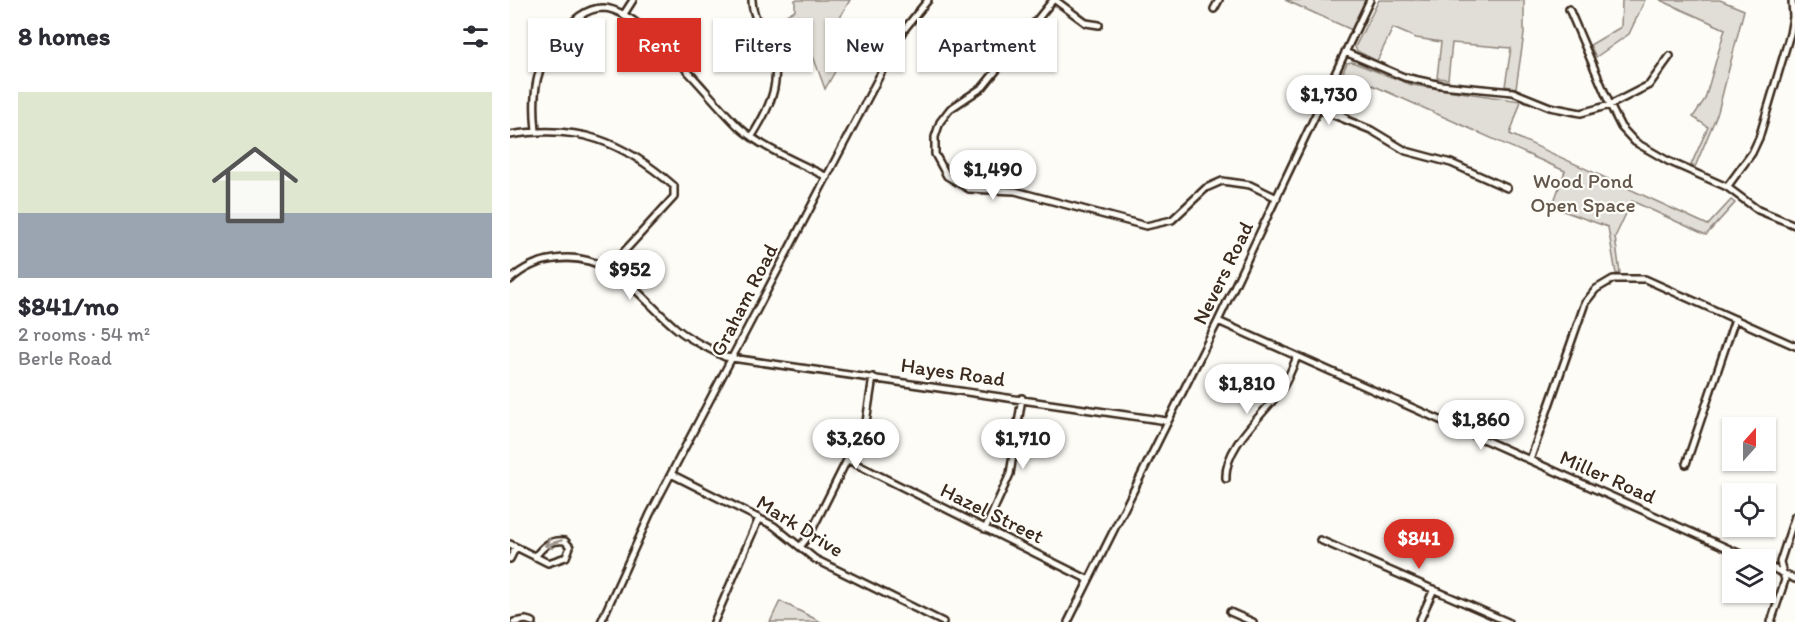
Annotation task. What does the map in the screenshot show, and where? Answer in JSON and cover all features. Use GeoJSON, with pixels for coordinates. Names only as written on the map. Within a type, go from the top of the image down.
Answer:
{"type":"FeatureCollection","features":[{"type":"Feature","properties":{"kind":"street"},"geometry":{"type":"LineString","coordinates":[[624,14],[633,0]]}},
{"type":"Feature","properties":{"kind":"street"},"geometry":{"type":"LineString","coordinates":[[752,0],[752,10],[771,48],[777,81],[773,97],[752,136]]}},
{"type":"Feature","properties":{"kind":"street","name":"Graham Road"},"geometry":{"type":"LineString","coordinates":[[601,622],[650,514],[826,177],[903,31],[928,0]]}},
{"type":"Feature","properties":{"kind":"street"},"geometry":{"type":"LineString","coordinates":[[1099,25],[1086,23],[1054,0],[983,87],[950,110],[940,122],[935,137],[935,154],[947,176],[969,189],[1015,191],[1146,226],[1172,220],[1206,188],[1222,182],[1250,184],[1277,198]]}},
{"type":"Feature","properties":{"kind":"street"},"geometry":{"type":"LineString","coordinates":[[1214,9],[1219,0]]}},
{"type":"Feature","properties":{"kind":"street","name":"Nevers Road"},"geometry":{"type":"LineString","coordinates":[[1068,622],[1218,321],[1370,0]]}},
{"type":"Feature","properties":{"kind":"street"},"geometry":{"type":"LineString","coordinates":[[1727,187],[1752,153],[1759,138],[1790,34],[1793,17],[1792,0]]}},
{"type":"Feature","properties":{"kind":"street"},"geometry":{"type":"LineString","coordinates":[[536,131],[535,82],[540,64],[550,46],[575,20],[589,11],[605,8],[624,14],[685,68],[740,127],[826,177]]}},
{"type":"Feature","properties":{"kind":"street"},"geometry":{"type":"LineString","coordinates":[[1569,9],[1610,105],[1622,127],[1635,142],[1668,161],[1727,187],[1758,210],[1795,225]]}},
{"type":"Feature","properties":{"kind":"street"},"geometry":{"type":"LineString","coordinates":[[1345,51],[1404,77],[1441,85],[1513,92],[1569,112],[1589,112],[1610,105],[1649,85],[1670,56]]}},
{"type":"Feature","properties":{"kind":"street"},"geometry":{"type":"LineString","coordinates":[[1321,106],[1406,151],[1460,166],[1507,188]]}},
{"type":"Feature","properties":{"kind":"street"},"geometry":{"type":"LineString","coordinates":[[510,135],[536,131],[577,133],[609,142],[654,169],[674,186],[676,192],[674,197],[609,268],[582,259],[564,258],[534,264],[510,280]]}},
{"type":"Feature","properties":{"kind":"street","name":"Hayes Road"},"geometry":{"type":"LineString","coordinates":[[609,268],[677,329],[725,357],[1022,398],[1167,421]]}},
{"type":"Feature","properties":{"kind":"street"},"geometry":{"type":"LineString","coordinates":[[1530,460],[1585,303],[1603,284],[1623,278],[1645,279],[1795,346]]}},
{"type":"Feature","properties":{"kind":"street"},"geometry":{"type":"LineString","coordinates":[[1686,464],[1736,319]]}},
{"type":"Feature","properties":{"kind":"street","name":"Miller Road"},"geometry":{"type":"LineString","coordinates":[[1218,321],[1729,549]]}},
{"type":"Feature","properties":{"kind":"street"},"geometry":{"type":"LineString","coordinates":[[1226,479],[1225,466],[1237,444],[1282,388],[1297,357]]}},
{"type":"Feature","properties":{"kind":"street"},"geometry":{"type":"LineString","coordinates":[[800,547],[810,534],[866,422],[873,377]]}},
{"type":"Feature","properties":{"kind":"street"},"geometry":{"type":"LineString","coordinates":[[986,529],[1010,474],[1022,398]]}},
{"type":"Feature","properties":{"kind":"street","name":"Hazel Street"},"geometry":{"type":"LineString","coordinates":[[848,460],[1089,580]]}},
{"type":"Feature","properties":{"kind":"street","name":"Mark Drive"},"geometry":{"type":"LineString","coordinates":[[672,474],[759,518],[815,559],[943,622]]}},
{"type":"Feature","properties":{"kind":"street"},"geometry":{"type":"LineString","coordinates":[[1771,622],[1785,580],[1780,562],[1795,516]]}},
{"type":"Feature","properties":{"kind":"street"},"geometry":{"type":"LineString","coordinates":[[714,622],[759,518]]}},
{"type":"Feature","properties":{"kind":"street"},"geometry":{"type":"LineString","coordinates":[[510,559],[513,545],[535,557],[551,562],[567,556],[570,547],[565,541],[559,540],[544,545],[535,557]]}},
{"type":"Feature","properties":{"kind":"street"},"geometry":{"type":"LineString","coordinates":[[1320,540],[1508,622]]}},
{"type":"Feature","properties":{"kind":"street"},"geometry":{"type":"LineString","coordinates":[[1776,569],[1795,579]]}},
{"type":"Feature","properties":{"kind":"street"},"geometry":{"type":"LineString","coordinates":[[1419,622],[1434,589]]}},
{"type":"Feature","properties":{"kind":"street"},"geometry":{"type":"LineString","coordinates":[[1230,612],[1253,622]]}},
{"type":"Feature","properties":{"kind":"street"},"geometry":{"type":"LineString","coordinates":[[514,622],[526,620],[533,622]]}},
{"type":"Feature","properties":{"kind":"green space"},"geometry":{"type":"Polygon","coordinates":[[[795,0],[850,0],[840,18],[825,18],[825,72],[835,72],[825,89],[813,56],[813,18],[799,18],[798,15],[793,18],[781,18],[795,10],[795,0]]]}},
{"type":"Feature","properties":{"kind":"green space"},"geometry":{"type":"Polygon","coordinates":[[[1285,0],[1366,0],[1352,30],[1285,0]]]}},
{"type":"Feature","properties":{"kind":"green space"},"geometry":{"type":"Polygon","coordinates":[[[1379,0],[1524,0],[1524,34],[1516,88],[1505,86],[1511,48],[1452,43],[1448,79],[1437,78],[1441,42],[1416,38],[1393,28],[1377,61],[1357,51],[1355,47],[1379,0]]]}},
{"type":"Feature","properties":{"kind":"green space"},"geometry":{"type":"Polygon","coordinates":[[[1622,0],[1645,0],[1629,34],[1596,57],[1590,45],[1621,27],[1622,0]]]}},
{"type":"Feature","properties":{"kind":"green space","name":"Wood Pond Open Space"},"geometry":{"type":"Polygon","coordinates":[[[1660,0],[1720,0],[1744,10],[1718,112],[1695,167],[1691,165],[1708,127],[1693,117],[1705,99],[1725,29],[1660,0]]]}},
{"type":"Feature","properties":{"kind":"green space","name":"Wood Pond Open Space"},"geometry":{"type":"Polygon","coordinates":[[[1352,62],[1412,85],[1521,101],[1510,134],[1708,225],[1731,200],[1735,203],[1706,235],[1632,201],[1615,237],[1620,273],[1616,274],[1608,227],[1552,207],[1565,171],[1343,72],[1347,63],[1352,62]]]}},
{"type":"Feature","properties":{"kind":"green space"},"geometry":{"type":"Polygon","coordinates":[[[780,601],[821,622],[770,622],[780,601]]]}}]}
